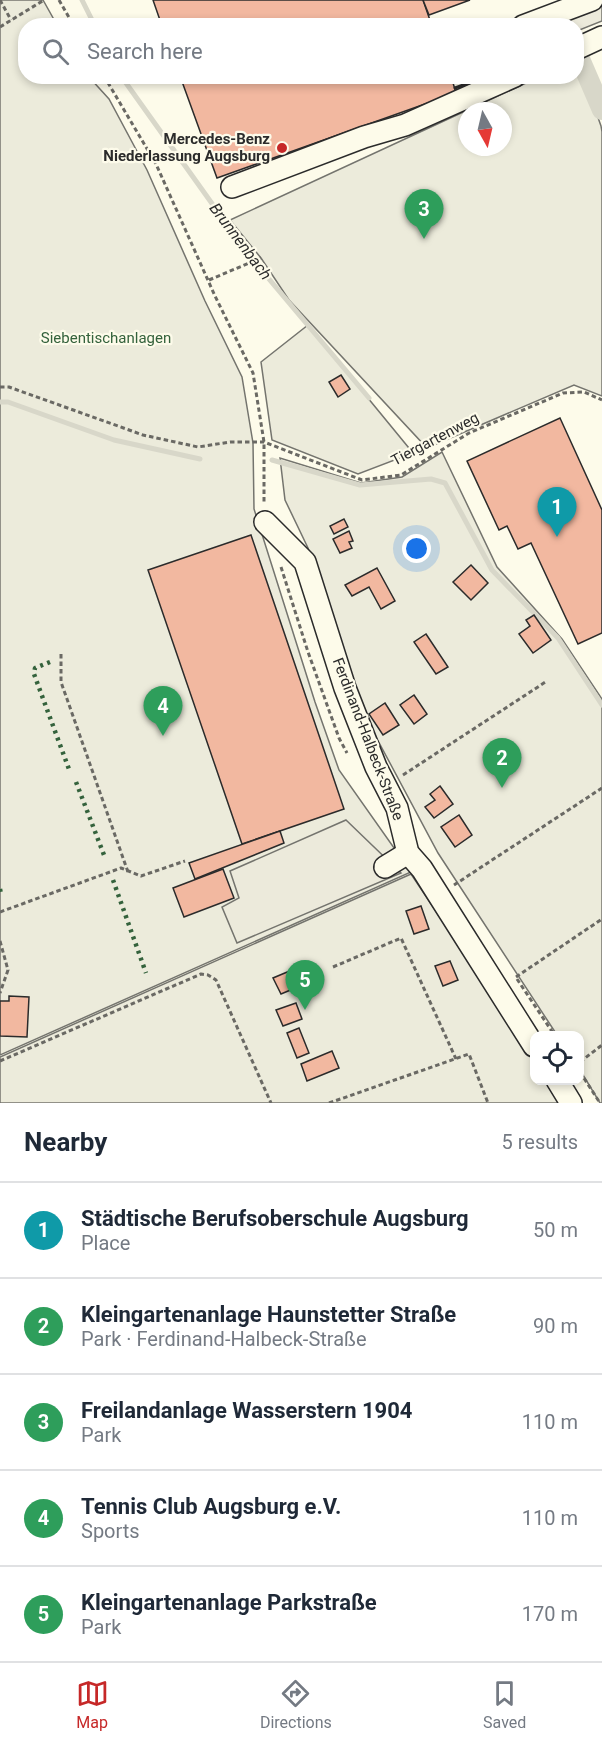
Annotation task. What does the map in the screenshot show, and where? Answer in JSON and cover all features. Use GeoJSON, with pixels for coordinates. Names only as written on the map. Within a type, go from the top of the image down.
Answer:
{"type":"FeatureCollection","features":[{"type":"Feature","properties":{"kind":"street"},"geometry":{"type":"LineString","coordinates":[[538,18],[563,5],[592,0]]}},
{"type":"Feature","properties":{"kind":"street"},"geometry":{"type":"LineString","coordinates":[[584,45],[602,37]]}},
{"type":"Feature","properties":{"kind":"street"},"geometry":{"type":"LineString","coordinates":[[232,187],[364,137],[405,125],[497,84]]}},
{"type":"Feature","properties":{"kind":"street","name":"Ferdinand-Halbeck-Straße"},"geometry":{"type":"LineString","coordinates":[[265,522],[305,562],[345,688],[376,766],[397,808],[408,853],[422,869],[530,1040]]}},
{"type":"Feature","properties":{"kind":"street"},"geometry":{"type":"LineString","coordinates":[[385,867],[408,853]]}},
{"type":"Feature","properties":{"kind":"street"},"geometry":{"type":"LineString","coordinates":[[559,1085],[571,1103]]}},
{"type":"Feature","properties":{"kind":"path"},"geometry":{"type":"LineString","coordinates":[[0,0],[11,20]]}},
{"type":"Feature","properties":{"kind":"path"},"geometry":{"type":"LineString","coordinates":[[0,27],[45,0]]}},
{"type":"Feature","properties":{"kind":"path"},"geometry":{"type":"LineString","coordinates":[[59,0],[69,18]]}},
{"type":"Feature","properties":{"kind":"path"},"geometry":{"type":"LineString","coordinates":[[109,84],[156,164],[215,296],[253,373],[264,442],[265,522]]}},
{"type":"Feature","properties":{"kind":"path"},"geometry":{"type":"LineString","coordinates":[[209,280],[261,258]]}},
{"type":"Feature","properties":{"kind":"path","name":"Tiergartenweg"},"geometry":{"type":"LineString","coordinates":[[0,387],[9,387],[143,435],[187,445],[198,447],[230,442],[264,442],[362,480],[401,474],[468,433],[563,393],[585,392],[602,400]]}},
{"type":"Feature","properties":{"kind":"path"},"geometry":{"type":"LineString","coordinates":[[61,654],[61,682],[128,872]]}},
{"type":"Feature","properties":{"kind":"path"},"geometry":{"type":"LineString","coordinates":[[386,786],[547,681]]}},
{"type":"Feature","properties":{"kind":"path"},"geometry":{"type":"LineString","coordinates":[[454,885],[602,788]]}},
{"type":"Feature","properties":{"kind":"path"},"geometry":{"type":"LineString","coordinates":[[0,912],[121,868],[141,876],[185,861]]}},
{"type":"Feature","properties":{"kind":"path"},"geometry":{"type":"LineString","coordinates":[[516,976],[602,919]]}},
{"type":"Feature","properties":{"kind":"path"},"geometry":{"type":"LineString","coordinates":[[333,967],[401,938],[456,1059]]}},
{"type":"Feature","properties":{"kind":"path"},"geometry":{"type":"LineString","coordinates":[[0,941],[8,970],[0,993]]}},
{"type":"Feature","properties":{"kind":"path"},"geometry":{"type":"LineString","coordinates":[[0,1061],[201,974],[208,975],[216,980],[271,1103]]}},
{"type":"Feature","properties":{"kind":"path"},"geometry":{"type":"LineString","coordinates":[[584,1058],[602,1045]]}},
{"type":"Feature","properties":{"kind":"path"},"geometry":{"type":"LineString","coordinates":[[329,1103],[469,1054],[488,1103]]}},
{"type":"Feature","properties":{"kind":"path"},"geometry":{"type":"LineString","coordinates":[[584,1079],[600,1103]]}},
{"type":"Feature","properties":{"kind":"green space","name":"Siebentischanlagen"},"geometry":{"type":"Polygon","coordinates":[[[0,0],[43,0],[53,18],[18,18],[18,84],[95,84],[109,99],[147,170],[205,301],[242,377],[253,443],[254,509],[339,770],[411,872],[0,1055],[0,0]]]}},
{"type":"Feature","properties":{"kind":"green space"},"geometry":{"type":"Polygon","coordinates":[[[584,79],[602,132],[602,396],[574,385],[427,448],[289,300],[261,258],[230,220],[458,114],[458,156],[512,156],[512,102],[485,102],[524,84],[584,84],[584,79]]]}},
{"type":"Feature","properties":{"kind":"green space"},"geometry":{"type":"Polygon","coordinates":[[[308,325],[413,453],[358,474],[272,440],[261,362],[308,325]]]}},
{"type":"Feature","properties":{"kind":"green space"},"geometry":{"type":"Polygon","coordinates":[[[442,452],[497,567],[562,639],[602,699],[602,1103],[584,1077],[584,1031],[554,1031],[438,853],[368,722],[324,601],[308,548],[285,500],[280,458],[361,483],[402,477],[442,452]]]}},
{"type":"Feature","properties":{"kind":"green space"},"geometry":{"type":"Polygon","coordinates":[[[411,874],[530,1051],[530,1085],[553,1085],[565,1103],[0,1103],[0,1057],[411,874]]]}},
{"type":"Feature","properties":{"kind":"shaded area"},"geometry":{"type":"Polygon","coordinates":[[[562,0],[602,0],[602,21],[584,28],[584,18],[569,18],[562,0]]]}},
{"type":"Feature","properties":{"kind":"shaded area"},"geometry":{"type":"Polygon","coordinates":[[[346,820],[401,873],[237,943],[222,907],[239,898],[230,871],[346,820]]]}},
{"type":"Feature","properties":{"kind":"building"},"geometry":{"type":"Polygon","coordinates":[[[153,0],[423,0],[429,18],[159,18],[153,0]]]}},
{"type":"Feature","properties":{"kind":"building"},"geometry":{"type":"Polygon","coordinates":[[[423,0],[470,0],[429,15],[423,0]]]}},
{"type":"Feature","properties":{"kind":"building"},"geometry":{"type":"Polygon","coordinates":[[[183,84],[453,84],[456,93],[217,178],[183,84]]]}},
{"type":"Feature","properties":{"kind":"building"},"geometry":{"type":"Polygon","coordinates":[[[341,375],[350,389],[338,397],[329,382],[341,375]]]}},
{"type":"Feature","properties":{"kind":"building"},"geometry":{"type":"Polygon","coordinates":[[[560,418],[602,510],[602,633],[578,644],[531,543],[518,549],[507,526],[499,530],[467,461],[560,418]]]}},
{"type":"Feature","properties":{"kind":"building"},"geometry":{"type":"Polygon","coordinates":[[[344,519],[348,527],[334,534],[330,526],[344,519]]]}},
{"type":"Feature","properties":{"kind":"building"},"geometry":{"type":"Polygon","coordinates":[[[349,531],[353,541],[349,542],[352,548],[340,553],[333,539],[349,531]]]}},
{"type":"Feature","properties":{"kind":"building"},"geometry":{"type":"Polygon","coordinates":[[[251,535],[344,809],[242,844],[148,570],[251,535]]]}},
{"type":"Feature","properties":{"kind":"building"},"geometry":{"type":"Polygon","coordinates":[[[471,565],[488,583],[471,600],[453,582],[471,565]]]}},
{"type":"Feature","properties":{"kind":"building"},"geometry":{"type":"Polygon","coordinates":[[[377,568],[395,601],[381,609],[369,587],[352,596],[345,585],[377,568]]]}},
{"type":"Feature","properties":{"kind":"building"},"geometry":{"type":"Polygon","coordinates":[[[534,615],[551,640],[533,653],[519,634],[530,626],[526,620],[534,615]]]}},
{"type":"Feature","properties":{"kind":"building"},"geometry":{"type":"Polygon","coordinates":[[[426,634],[448,667],[436,674],[414,642],[426,634]]]}},
{"type":"Feature","properties":{"kind":"building"},"geometry":{"type":"Polygon","coordinates":[[[414,695],[427,714],[414,724],[400,705],[414,695]]]}},
{"type":"Feature","properties":{"kind":"building"},"geometry":{"type":"Polygon","coordinates":[[[385,703],[399,725],[383,735],[369,714],[385,703]]]}},
{"type":"Feature","properties":{"kind":"building"},"geometry":{"type":"Polygon","coordinates":[[[440,786],[453,804],[434,818],[425,807],[435,800],[430,794],[440,786]]]}},
{"type":"Feature","properties":{"kind":"building"},"geometry":{"type":"Polygon","coordinates":[[[459,815],[472,835],[455,847],[441,827],[459,815]]]}},
{"type":"Feature","properties":{"kind":"building"},"geometry":{"type":"Polygon","coordinates":[[[280,831],[284,843],[195,879],[189,863],[280,831]]]}},
{"type":"Feature","properties":{"kind":"building"},"geometry":{"type":"Polygon","coordinates":[[[223,869],[234,898],[184,917],[173,888],[223,869]]]}},
{"type":"Feature","properties":{"kind":"building"},"geometry":{"type":"Polygon","coordinates":[[[421,906],[429,929],[414,934],[406,911],[421,906]]]}},
{"type":"Feature","properties":{"kind":"building"},"geometry":{"type":"Polygon","coordinates":[[[450,961],[458,980],[443,986],[435,966],[450,961]]]}},
{"type":"Feature","properties":{"kind":"building"},"geometry":{"type":"Polygon","coordinates":[[[292,970],[300,986],[281,994],[273,978],[292,970]]]}},
{"type":"Feature","properties":{"kind":"building"},"geometry":{"type":"Polygon","coordinates":[[[9,996],[29,997],[27,1037],[0,1036],[0,1001],[9,1001],[9,996]]]}},
{"type":"Feature","properties":{"kind":"building"},"geometry":{"type":"Polygon","coordinates":[[[296,1003],[302,1019],[283,1026],[276,1010],[296,1003]]]}},
{"type":"Feature","properties":{"kind":"building"},"geometry":{"type":"Polygon","coordinates":[[[299,1028],[309,1053],[297,1058],[287,1033],[299,1028]]]}},
{"type":"Feature","properties":{"kind":"building"},"geometry":{"type":"Polygon","coordinates":[[[332,1051],[339,1068],[307,1081],[301,1064],[332,1051]]]}},
{"type":"Feature","properties":{"kind":"waterway","name":"Brunnenbach"},"geometry":{"type":"LineString","coordinates":[[82,0],[91,18]]}},
{"type":"Feature","properties":{"kind":"waterway"},"geometry":{"type":"LineString","coordinates":[[584,68],[602,110]]}},
{"type":"Feature","properties":{"kind":"waterway","name":"Brunnenbach"},"geometry":{"type":"LineString","coordinates":[[127,84],[248,254],[369,398]]}},
{"type":"Feature","properties":{"kind":"waterway","name":"Brunnenbach"},"geometry":{"type":"LineString","coordinates":[[0,402],[8,402],[114,440],[200,459]]}},
{"type":"Feature","properties":{"kind":"waterway","name":"Brunnenbach"},"geometry":{"type":"LineString","coordinates":[[272,460],[360,485],[431,479],[445,483],[492,570],[558,638],[602,705]]}},
{"type":"Feature","properties":{"kind":"hedge"},"geometry":{"type":"LineString","coordinates":[[50,662],[35,668],[34,674],[70,772]]}},
{"type":"Feature","properties":{"kind":"hedge"},"geometry":{"type":"LineString","coordinates":[[76,782],[104,855]]}},
{"type":"Feature","properties":{"kind":"hedge"},"geometry":{"type":"LineString","coordinates":[[113,880],[146,973]]}},
{"type":"Feature","properties":{"kind":"hedge"},"geometry":{"type":"LineString","coordinates":[[0,889],[1,894]]}},
{"type":"Feature","properties":{"kind":"wall"},"geometry":{"type":"LineString","coordinates":[[455,88],[466,84]]}},
{"type":"Feature","properties":{"kind":"place","name":"Mercedes-Benz Niederlassung Augsburg"},"geometry":{"type":"Point","coordinates":[282,148]}},
{"type":"Feature","properties":{"kind":"place","name":"Freilandanlage Wasserstern 1904"},"geometry":{"type":"Point","coordinates":[424,239]}},
{"type":"Feature","properties":{"kind":"place","name":"Städtische Berufsoberschule Augsburg"},"geometry":{"type":"Point","coordinates":[557,537]}},
{"type":"Feature","properties":{"kind":"place","name":"Tennis Club Augsburg e.V."},"geometry":{"type":"Point","coordinates":[163,736]}},
{"type":"Feature","properties":{"kind":"place","name":"Kleingartenanlage Haunstetter Straße"},"geometry":{"type":"Point","coordinates":[502,788]}},
{"type":"Feature","properties":{"kind":"place","name":"Kleingartenanlage Parkstraße"},"geometry":{"type":"Point","coordinates":[305,1010]}}]}
